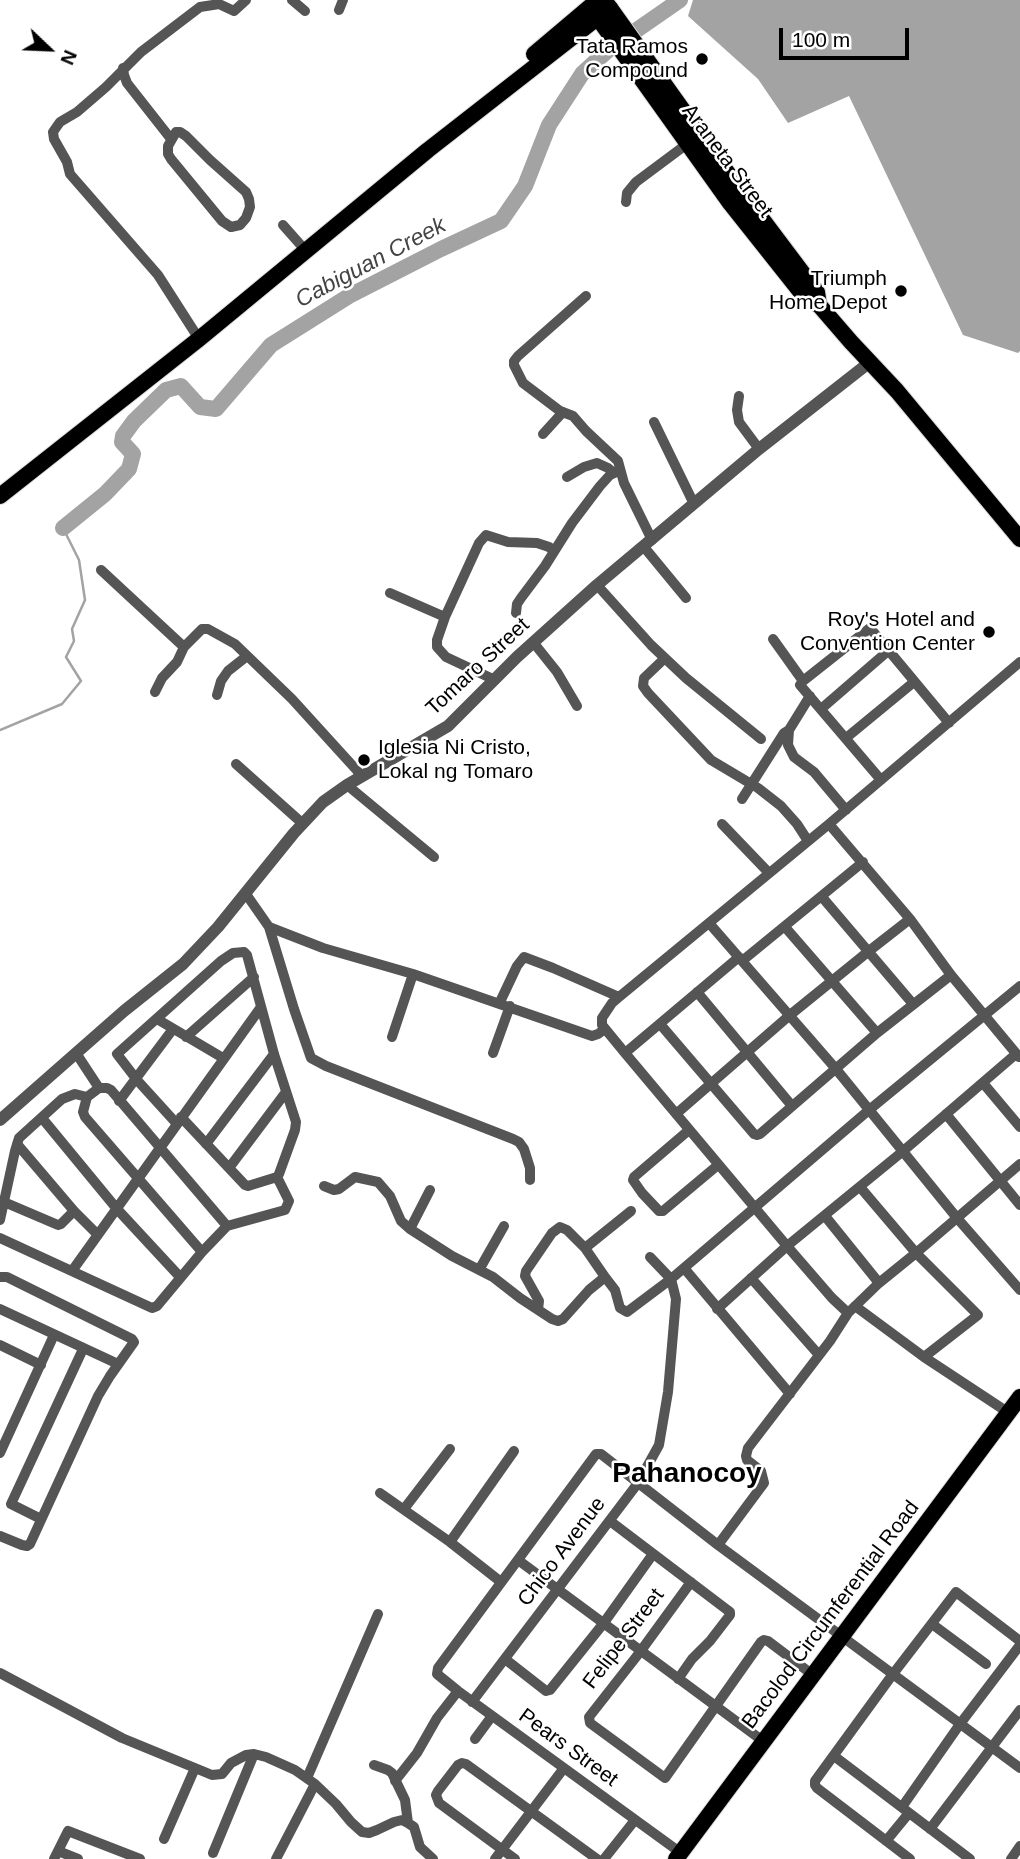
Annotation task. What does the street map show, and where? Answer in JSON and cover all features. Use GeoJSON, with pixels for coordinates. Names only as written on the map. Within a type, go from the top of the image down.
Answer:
{"type":"FeatureCollection","features":[{"type":"Feature","properties":{"kind":"main road","name":"Araneta Street"},"geometry":{"type":"LineString","coordinates":[[598,6],[687,144],[807,300],[819,305],[897,391],[1020,539]]}},
{"type":"Feature","properties":{"kind":"main road"},"geometry":{"type":"LineString","coordinates":[[0,496],[598,6]]}},
{"type":"Feature","properties":{"kind":"main road","name":"Araneta Street"},"geometry":{"type":"LineString","coordinates":[[626,47],[817,292],[819,305]]}},
{"type":"Feature","properties":{"kind":"main road"},"geometry":{"type":"LineString","coordinates":[[0,488],[197,337]]}},
{"type":"Feature","properties":{"kind":"main road","name":"Bacolod Circumferential Road"},"geometry":{"type":"LineString","coordinates":[[678,1856],[1020,1398]]}},
{"type":"Feature","properties":{"kind":"street"},"geometry":{"type":"LineString","coordinates":[[197,337],[158,275],[70,174],[67,162],[54,139],[54,132],[60,122],[77,112],[106,87],[141,52],[200,7],[219,4],[234,11],[246,0]]}},
{"type":"Feature","properties":{"kind":"street"},"geometry":{"type":"LineString","coordinates":[[292,0],[306,11]]}},
{"type":"Feature","properties":{"kind":"street"},"geometry":{"type":"LineString","coordinates":[[123,68],[127,83],[171,139]]}},
{"type":"Feature","properties":{"kind":"street"},"geometry":{"type":"LineString","coordinates":[[176,132],[184,134],[246,192],[250,207],[240,225],[231,227],[222,221],[171,159],[168,146],[171,139],[176,132]]}},
{"type":"Feature","properties":{"kind":"street"},"geometry":{"type":"LineString","coordinates":[[626,202],[627,193],[636,182],[687,144]]}},
{"type":"Feature","properties":{"kind":"street"},"geometry":{"type":"LineString","coordinates":[[284,225],[304,248]]}},
{"type":"Feature","properties":{"kind":"street"},"geometry":{"type":"LineString","coordinates":[[516,613],[517,604],[593,495],[620,467],[618,461],[578,420],[538,396],[523,383],[517,375],[514,361],[586,296]]}},
{"type":"Feature","properties":{"kind":"street","name":"Tomaro Street"},"geometry":{"type":"LineString","coordinates":[[0,1120],[124,1011],[183,964],[219,928],[302,823],[323,802],[448,726],[533,642],[597,585],[759,449],[870,362]]}},
{"type":"Feature","properties":{"kind":"street"},"geometry":{"type":"LineString","coordinates":[[738,396],[739,422],[759,449]]}},
{"type":"Feature","properties":{"kind":"street"},"geometry":{"type":"LineString","coordinates":[[544,434],[563,412]]}},
{"type":"Feature","properties":{"kind":"street"},"geometry":{"type":"LineString","coordinates":[[654,422],[694,504]]}},
{"type":"Feature","properties":{"kind":"street"},"geometry":{"type":"LineString","coordinates":[[567,477],[597,463],[617,472],[648,543],[686,598]]}},
{"type":"Feature","properties":{"kind":"street"},"geometry":{"type":"LineString","coordinates":[[495,680],[446,657],[437,648],[445,617],[479,543],[486,535],[508,542],[537,543],[554,551]]}},
{"type":"Feature","properties":{"kind":"street"},"geometry":{"type":"LineString","coordinates":[[101,570],[184,647]]}},
{"type":"Feature","properties":{"kind":"street"},"geometry":{"type":"LineString","coordinates":[[597,585],[651,645],[761,739]]}},
{"type":"Feature","properties":{"kind":"street"},"geometry":{"type":"LineString","coordinates":[[390,593],[445,617]]}},
{"type":"Feature","properties":{"kind":"street"},"geometry":{"type":"LineString","coordinates":[[881,780],[800,685],[803,681],[870,628],[949,723]]}},
{"type":"Feature","properties":{"kind":"street"},"geometry":{"type":"LineString","coordinates":[[155,692],[162,678],[180,658],[184,647],[202,629],[208,629],[235,644],[292,699],[362,776]]}},
{"type":"Feature","properties":{"kind":"street"},"geometry":{"type":"LineString","coordinates":[[773,639],[803,681]]}},
{"type":"Feature","properties":{"kind":"street"},"geometry":{"type":"LineString","coordinates":[[533,642],[557,672],[577,706]]}},
{"type":"Feature","properties":{"kind":"street"},"geometry":{"type":"LineString","coordinates":[[821,709],[888,651]]}},
{"type":"Feature","properties":{"kind":"street"},"geometry":{"type":"LineString","coordinates":[[216,695],[228,671],[247,656]]}},
{"type":"Feature","properties":{"kind":"street"},"geometry":{"type":"LineString","coordinates":[[665,658],[647,674],[642,682],[643,686],[711,760],[751,784],[780,806],[808,841]]}},
{"type":"Feature","properties":{"kind":"street"},"geometry":{"type":"LineString","coordinates":[[1009,1413],[832,1298],[605,1029],[602,1018],[619,997],[830,824],[1020,662]]}},
{"type":"Feature","properties":{"kind":"street"},"geometry":{"type":"LineString","coordinates":[[846,738],[914,682]]}},
{"type":"Feature","properties":{"kind":"street"},"geometry":{"type":"LineString","coordinates":[[742,799],[810,696]]}},
{"type":"Feature","properties":{"kind":"street"},"geometry":{"type":"LineString","coordinates":[[789,730],[788,745],[794,757],[814,772],[846,810]]}},
{"type":"Feature","properties":{"kind":"street"},"geometry":{"type":"LineString","coordinates":[[236,764],[302,823]]}},
{"type":"Feature","properties":{"kind":"street"},"geometry":{"type":"LineString","coordinates":[[347,785],[434,857]]}},
{"type":"Feature","properties":{"kind":"street"},"geometry":{"type":"LineString","coordinates":[[722,824],[769,873]]}},
{"type":"Feature","properties":{"kind":"street"},"geometry":{"type":"LineString","coordinates":[[717,1308],[1018,1056],[951,975],[910,919],[830,824]]}},
{"type":"Feature","properties":{"kind":"street"},"geometry":{"type":"LineString","coordinates":[[625,1053],[696,992],[785,927],[863,862]]}},
{"type":"Feature","properties":{"kind":"street"},"geometry":{"type":"LineString","coordinates":[[246,894],[269,927],[311,1058],[513,1139],[524,1149],[530,1168],[530,1180]]}},
{"type":"Feature","properties":{"kind":"street"},"geometry":{"type":"LineString","coordinates":[[822,897],[914,1004]]}},
{"type":"Feature","properties":{"kind":"street"},"geometry":{"type":"LineString","coordinates":[[676,1114],[790,1015],[910,919]]}},
{"type":"Feature","properties":{"kind":"street"},"geometry":{"type":"LineString","coordinates":[[709,923],[836,1069],[902,1152],[1020,1290]]}},
{"type":"Feature","properties":{"kind":"street"},"geometry":{"type":"LineString","coordinates":[[269,927],[323,948],[413,974],[592,1035],[605,1029]]}},
{"type":"Feature","properties":{"kind":"street"},"geometry":{"type":"LineString","coordinates":[[785,927],[877,1033]]}},
{"type":"Feature","properties":{"kind":"street"},"geometry":{"type":"LineString","coordinates":[[0,1238],[152,1308],[157,1306],[227,1226],[285,1210],[289,1201],[277,1177],[296,1122],[247,955],[244,952],[233,953],[205,974],[117,1054],[137,1080],[206,1144],[242,1183],[248,1186],[277,1177]]}},
{"type":"Feature","properties":{"kind":"street"},"geometry":{"type":"LineString","coordinates":[[493,1053],[517,966],[524,957],[619,997]]}},
{"type":"Feature","properties":{"kind":"street"},"geometry":{"type":"LineString","coordinates":[[392,1037],[413,974]]}},
{"type":"Feature","properties":{"kind":"street"},"geometry":{"type":"LineString","coordinates":[[660,1024],[757,1135],[877,1033],[951,975]]}},
{"type":"Feature","properties":{"kind":"street"},"geometry":{"type":"LineString","coordinates":[[186,1037],[254,977]]}},
{"type":"Feature","properties":{"kind":"street"},"geometry":{"type":"LineString","coordinates":[[538,1310],[539,1301],[525,1276],[552,1233],[561,1227],[585,1248],[615,1290],[620,1308],[629,1311],[671,1279],[1020,986]]}},
{"type":"Feature","properties":{"kind":"street"},"geometry":{"type":"LineString","coordinates":[[696,992],[792,1106]]}},
{"type":"Feature","properties":{"kind":"street"},"geometry":{"type":"LineString","coordinates":[[72,1271],[261,1007]]}},
{"type":"Feature","properties":{"kind":"street"},"geometry":{"type":"LineString","coordinates":[[157,1019],[223,1058]]}},
{"type":"Feature","properties":{"kind":"street"},"geometry":{"type":"LineString","coordinates":[[120,1101],[173,1029]]}},
{"type":"Feature","properties":{"kind":"street"},"geometry":{"type":"LineString","coordinates":[[76,1053],[99,1088]]}},
{"type":"Feature","properties":{"kind":"street"},"geometry":{"type":"LineString","coordinates":[[206,1144],[274,1054]]}},
{"type":"Feature","properties":{"kind":"street"},"geometry":{"type":"LineString","coordinates":[[983,1083],[1020,1127]]}},
{"type":"Feature","properties":{"kind":"street"},"geometry":{"type":"LineString","coordinates":[[202,1252],[85,1117],[83,1112],[87,1097],[99,1088],[107,1088],[227,1226]]}},
{"type":"Feature","properties":{"kind":"street"},"geometry":{"type":"LineString","coordinates":[[229,1168],[286,1092]]}},
{"type":"Feature","properties":{"kind":"street"},"geometry":{"type":"LineString","coordinates":[[0,1220],[17,1144],[24,1133],[62,1099],[75,1094],[87,1097]]}},
{"type":"Feature","properties":{"kind":"street"},"geometry":{"type":"LineString","coordinates":[[946,1114],[1020,1205]]}},
{"type":"Feature","properties":{"kind":"street"},"geometry":{"type":"LineString","coordinates":[[42,1118],[117,1209],[180,1277]]}},
{"type":"Feature","properties":{"kind":"street"},"geometry":{"type":"LineString","coordinates":[[690,1130],[634,1177],[633,1180],[642,1193],[659,1211],[663,1211],[718,1165]]}},
{"type":"Feature","properties":{"kind":"street"},"geometry":{"type":"LineString","coordinates":[[17,1144],[98,1235]]}},
{"type":"Feature","properties":{"kind":"street"},"geometry":{"type":"LineString","coordinates":[[718,1545],[764,1483],[763,1474],[747,1460],[746,1452],[851,1310],[879,1283],[1020,1164]]}},
{"type":"Feature","properties":{"kind":"street"},"geometry":{"type":"LineString","coordinates":[[324,1186],[339,1189],[355,1177],[377,1182],[390,1196],[401,1221],[410,1229],[493,1277],[538,1310],[558,1321],[605,1276]]}},
{"type":"Feature","properties":{"kind":"street"},"geometry":{"type":"LineString","coordinates":[[860,1186],[916,1253],[978,1315],[924,1357]]}},
{"type":"Feature","properties":{"kind":"street"},"geometry":{"type":"LineString","coordinates":[[410,1229],[430,1190]]}},
{"type":"Feature","properties":{"kind":"street"},"geometry":{"type":"LineString","coordinates":[[4,1202],[58,1225],[74,1211]]}},
{"type":"Feature","properties":{"kind":"street"},"geometry":{"type":"LineString","coordinates":[[585,1248],[631,1211]]}},
{"type":"Feature","properties":{"kind":"street"},"geometry":{"type":"LineString","coordinates":[[825,1216],[879,1283]]}},
{"type":"Feature","properties":{"kind":"street"},"geometry":{"type":"LineString","coordinates":[[479,1270],[503,1226]]}},
{"type":"Feature","properties":{"kind":"street"},"geometry":{"type":"LineString","coordinates":[[650,1257],[671,1279]]}},
{"type":"Feature","properties":{"kind":"street"},"geometry":{"type":"LineString","coordinates":[[684,1268],[790,1394]]}},
{"type":"Feature","properties":{"kind":"street"},"geometry":{"type":"LineString","coordinates":[[0,1278],[6,1278],[134,1342],[99,1395],[30,1544],[27,1546],[0,1536]]}},
{"type":"Feature","properties":{"kind":"street"},"geometry":{"type":"LineString","coordinates":[[751,1278],[819,1354]]}},
{"type":"Feature","properties":{"kind":"street","name":"Chico Avenue"},"geometry":{"type":"LineString","coordinates":[[472,1702],[638,1483],[659,1445],[666,1405],[676,1299],[671,1279]]}},
{"type":"Feature","properties":{"kind":"street"},"geometry":{"type":"LineString","coordinates":[[0,1310],[118,1364]]}},
{"type":"Feature","properties":{"kind":"street"},"geometry":{"type":"LineString","coordinates":[[0,1453],[54,1335]]}},
{"type":"Feature","properties":{"kind":"street"},"geometry":{"type":"LineString","coordinates":[[0,1345],[41,1365]]}},
{"type":"Feature","properties":{"kind":"street"},"geometry":{"type":"LineString","coordinates":[[11,1504],[83,1349]]}},
{"type":"Feature","properties":{"kind":"street"},"geometry":{"type":"LineString","coordinates":[[404,1509],[450,1449]]}},
{"type":"Feature","properties":{"kind":"street"},"geometry":{"type":"LineString","coordinates":[[450,1542],[514,1451]]}},
{"type":"Feature","properties":{"kind":"street"},"geometry":{"type":"LineString","coordinates":[[380,1493],[502,1582],[596,1454],[601,1454],[718,1545],[1020,1768]]}},
{"type":"Feature","properties":{"kind":"street"},"geometry":{"type":"LineString","coordinates":[[0,1499],[41,1519]]}},
{"type":"Feature","properties":{"kind":"street"},"geometry":{"type":"LineString","coordinates":[[610,1521],[730,1612],[705,1648],[678,1679]]}},
{"type":"Feature","properties":{"kind":"street"},"geometry":{"type":"LineString","coordinates":[[505,1659],[546,1691],[550,1690],[603,1624],[653,1554]]}},
{"type":"Feature","properties":{"kind":"street"},"geometry":{"type":"LineString","coordinates":[[518,1560],[763,1741]]}},
{"type":"Feature","properties":{"kind":"street","name":"Felipe Street"},"geometry":{"type":"LineString","coordinates":[[691,1581],[589,1720],[665,1778],[715,1707]]}},
{"type":"Feature","properties":{"kind":"street","name":"Pears Street"},"geometry":{"type":"LineString","coordinates":[[502,1582],[437,1672],[439,1676],[635,1820],[678,1856]]}},
{"type":"Feature","properties":{"kind":"street"},"geometry":{"type":"LineString","coordinates":[[887,1841],[960,1724],[1020,1643],[956,1592],[815,1782],[815,1785],[910,1859]]}},
{"type":"Feature","properties":{"kind":"street"},"geometry":{"type":"LineString","coordinates":[[276,1859],[312,1781],[378,1614]]}},
{"type":"Feature","properties":{"kind":"street"},"geometry":{"type":"LineString","coordinates":[[932,1624],[986,1664]]}},
{"type":"Feature","properties":{"kind":"street"},"geometry":{"type":"LineString","coordinates":[[715,1707],[764,1640],[813,1675]]}},
{"type":"Feature","properties":{"kind":"street"},"geometry":{"type":"LineString","coordinates":[[0,1673],[122,1738],[195,1768],[218,1775],[238,1758],[254,1754],[280,1763],[312,1781],[362,1832],[369,1833],[402,1820],[408,1823],[414,1827],[421,1847],[433,1859]]}},
{"type":"Feature","properties":{"kind":"street"},"geometry":{"type":"LineString","coordinates":[[395,1781],[416,1753],[437,1717],[458,1691]]}},
{"type":"Feature","properties":{"kind":"street"},"geometry":{"type":"LineString","coordinates":[[930,1829],[1020,1710]]}},
{"type":"Feature","properties":{"kind":"street"},"geometry":{"type":"LineString","coordinates":[[475,1739],[492,1716]]}},
{"type":"Feature","properties":{"kind":"street"},"geometry":{"type":"LineString","coordinates":[[213,1853],[254,1754]]}},
{"type":"Feature","properties":{"kind":"street"},"geometry":{"type":"LineString","coordinates":[[834,1756],[970,1859]]}},
{"type":"Feature","properties":{"kind":"street"},"geometry":{"type":"LineString","coordinates":[[516,1859],[439,1803],[436,1795],[438,1791],[458,1765],[462,1763],[597,1859]]}},
{"type":"Feature","properties":{"kind":"street"},"geometry":{"type":"LineString","coordinates":[[374,1765],[392,1773],[405,1800],[408,1823]]}},
{"type":"Feature","properties":{"kind":"street"},"geometry":{"type":"LineString","coordinates":[[164,1839],[195,1768]]}},
{"type":"Feature","properties":{"kind":"street"},"geometry":{"type":"LineString","coordinates":[[495,1859],[564,1768]]}},
{"type":"Feature","properties":{"kind":"street"},"geometry":{"type":"LineString","coordinates":[[604,1859],[635,1820]]}},
{"type":"Feature","properties":{"kind":"street"},"geometry":{"type":"LineString","coordinates":[[78,1859],[56,1855],[66,1832],[71,1831],[140,1859]]}},
{"type":"Feature","properties":{"kind":"street"},"geometry":{"type":"LineString","coordinates":[[1011,1859],[1020,1846]]}},
{"type":"Feature","properties":{"kind":"shaded area"},"geometry":{"type":"Polygon","coordinates":[[[693,0],[1020,0],[1018,353],[963,335],[849,96],[788,123],[758,79],[688,16],[693,0]]]}},
{"type":"Feature","properties":{"kind":"waterway","name":"Cabiguan Creek"},"geometry":{"type":"LineString","coordinates":[[63,528],[105,494],[129,469],[133,454],[122,442],[123,436],[134,421],[166,390],[181,386],[200,407],[216,409],[271,345],[349,296],[501,221],[525,186],[549,125],[582,74],[608,50],[680,0]]}},
{"type":"Feature","properties":{"kind":"waterway","name":"Cabiguan Creek"},"geometry":{"type":"LineString","coordinates":[[0,730],[62,704],[81,681],[66,657],[74,641],[72,629],[85,600],[79,560],[63,528]]}},
{"type":"Feature","properties":{"kind":"place","name":"Tata Ramos Compound"},"geometry":{"type":"Point","coordinates":[702,59]}},
{"type":"Feature","properties":{"kind":"place","name":"Triumph Home Depot"},"geometry":{"type":"Point","coordinates":[901,291]}},
{"type":"Feature","properties":{"kind":"place","name":"Roy's Hotel and Convention Center"},"geometry":{"type":"Point","coordinates":[989,632]}},
{"type":"Feature","properties":{"kind":"place","name":"Iglesia Ni Cristo, Lokal ng Tomaro"},"geometry":{"type":"Point","coordinates":[364,760]}},
{"type":"Feature","properties":{"kind":"district","name":"Pahanocoy"},"geometry":{"type":"Point","coordinates":[687,1474]}}]}
